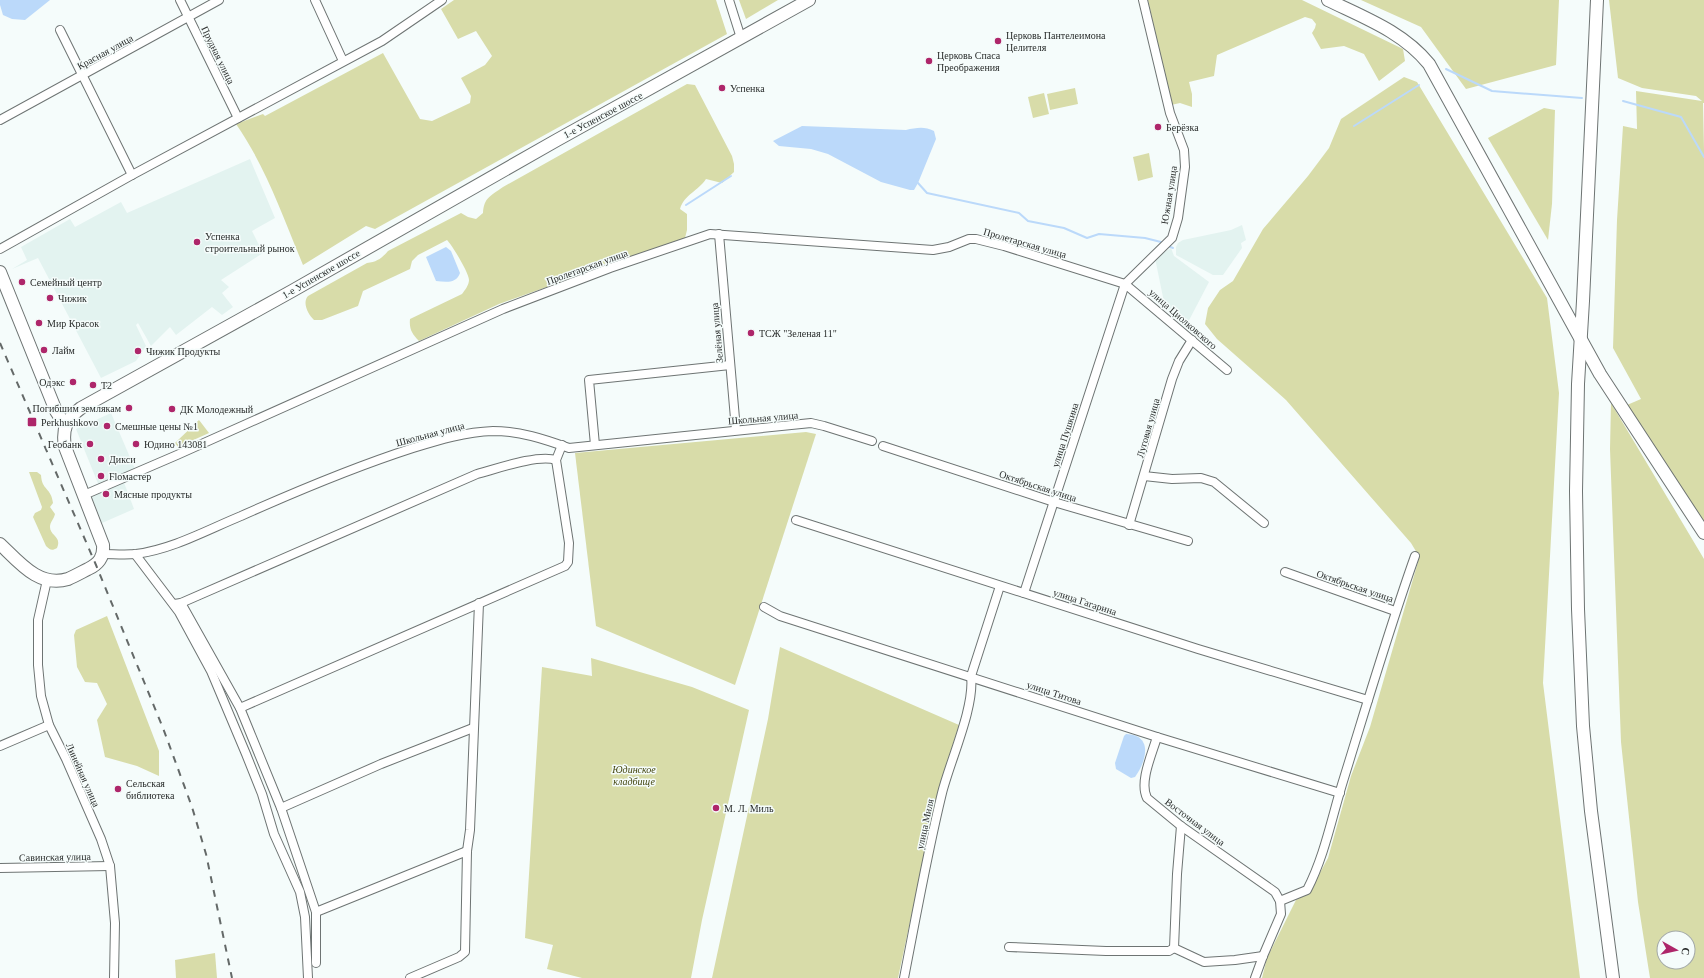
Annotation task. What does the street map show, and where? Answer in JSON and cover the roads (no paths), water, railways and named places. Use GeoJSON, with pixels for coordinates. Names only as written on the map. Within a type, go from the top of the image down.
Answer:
{"type":"FeatureCollection","features":[{"type":"Feature","properties":{"kind":"main road","name":"1-е Успенское шоссе"},"geometry":{"type":"LineString","coordinates":[[65,425],[72,415],[81,408],[809,0]]}},
{"type":"Feature","properties":{"kind":"main road"},"geometry":{"type":"LineString","coordinates":[[1328,0],[1398,35],[1421,54],[1429,64],[1600,374],[1704,533]]}},
{"type":"Feature","properties":{"kind":"main road"},"geometry":{"type":"LineString","coordinates":[[1597,0],[1578,377],[1576,491],[1578,609],[1584,726],[1591,812],[1613,978]]}},
{"type":"Feature","properties":{"kind":"main road"},"geometry":{"type":"LineString","coordinates":[[0,272],[56,411],[65,425],[65,447],[103,545],[103,554],[96,565],[70,578],[56,581],[47,580],[30,572],[0,544]]}},
{"type":"Feature","properties":{"kind":"main road"},"geometry":{"type":"LineString","coordinates":[[1561,303],[1572,308],[1578,306],[1583,301]]}},
{"type":"Feature","properties":{"kind":"main road"},"geometry":{"type":"LineString","coordinates":[[1578,377],[1588,370],[1600,374]]}},
{"type":"Feature","properties":{"kind":"street","name":"Прудная улица"},"geometry":{"type":"LineString","coordinates":[[180,0],[238,118]]}},
{"type":"Feature","properties":{"kind":"street","name":"Красная улица"},"geometry":{"type":"LineString","coordinates":[[0,120],[219,0]]}},
{"type":"Feature","properties":{"kind":"street"},"geometry":{"type":"LineString","coordinates":[[315,0],[343,61]]}},
{"type":"Feature","properties":{"kind":"street"},"geometry":{"type":"LineString","coordinates":[[0,249],[132,175],[382,41],[442,0]]}},
{"type":"Feature","properties":{"kind":"street"},"geometry":{"type":"LineString","coordinates":[[729,0],[741,38]]}},
{"type":"Feature","properties":{"kind":"street","name":"Южная улица"},"geometry":{"type":"LineString","coordinates":[[1125,284],[1172,238],[1178,218],[1185,167],[1184,150],[1170,113],[1143,0]]}},
{"type":"Feature","properties":{"kind":"street"},"geometry":{"type":"LineString","coordinates":[[60,30],[132,175]]}},
{"type":"Feature","properties":{"kind":"street","name":"Пролетарская улица"},"geometry":{"type":"LineString","coordinates":[[84,494],[177,455],[503,309],[610,268],[710,234],[933,250],[949,247],[969,239],[976,239],[1004,246],[1125,284]]}},
{"type":"Feature","properties":{"kind":"street","name":"Зелёная улица"},"geometry":{"type":"LineString","coordinates":[[718,234],[736,430]]}},
{"type":"Feature","properties":{"kind":"street","name":"улица Циолковского"},"geometry":{"type":"LineString","coordinates":[[1125,284],[1227,370]]}},
{"type":"Feature","properties":{"kind":"street","name":"улица Пушкина"},"geometry":{"type":"LineString","coordinates":[[1024,593],[1125,284]]}},
{"type":"Feature","properties":{"kind":"street","name":"Луговая улица"},"geometry":{"type":"LineString","coordinates":[[1129,525],[1172,380],[1179,361],[1192,340]]}},
{"type":"Feature","properties":{"kind":"street"},"geometry":{"type":"LineString","coordinates":[[595,445],[589,380],[730,365]]}},
{"type":"Feature","properties":{"kind":"street","name":"Школьная улица"},"geometry":{"type":"LineString","coordinates":[[103,554],[135,554],[170,547],[308,486],[390,456],[448,437],[472,432],[515,432],[534,436],[569,448],[811,423],[872,441]]}},
{"type":"Feature","properties":{"kind":"street"},"geometry":{"type":"LineString","coordinates":[[240,708],[565,566],[568,562],[569,543],[556,460],[562,445]]}},
{"type":"Feature","properties":{"kind":"street","name":"Октябрьская улица"},"geometry":{"type":"LineString","coordinates":[[883,446],[1054,502],[1188,541]]}},
{"type":"Feature","properties":{"kind":"street"},"geometry":{"type":"LineString","coordinates":[[178,603],[477,474],[512,464],[550,458],[556,460]]}},
{"type":"Feature","properties":{"kind":"street"},"geometry":{"type":"LineString","coordinates":[[1144,476],[1172,480],[1202,478],[1214,482],[1264,523]]}},
{"type":"Feature","properties":{"kind":"street","name":"улица Гагарина"},"geometry":{"type":"LineString","coordinates":[[796,520],[1198,649],[1368,700]]}},
{"type":"Feature","properties":{"kind":"street"},"geometry":{"type":"LineString","coordinates":[[135,554],[178,603],[240,708],[281,808],[316,912],[316,963]]}},
{"type":"Feature","properties":{"kind":"street"},"geometry":{"type":"LineString","coordinates":[[1255,978],[1281,914],[1280,902],[1307,890],[1322,858],[1340,792],[1395,611],[1414,556]]}},
{"type":"Feature","properties":{"kind":"street","name":"Октябрьская улица"},"geometry":{"type":"LineString","coordinates":[[1285,572],[1395,611]]}},
{"type":"Feature","properties":{"kind":"street","name":"Линейная улица"},"geometry":{"type":"LineString","coordinates":[[47,580],[38,620],[38,666],[41,696],[49,725],[66,759],[98,832],[110,866],[115,923],[114,978]]}},
{"type":"Feature","properties":{"kind":"street"},"geometry":{"type":"LineString","coordinates":[[971,676],[1000,586]]}},
{"type":"Feature","properties":{"kind":"street"},"geometry":{"type":"LineString","coordinates":[[178,603],[211,671],[249,761],[262,794],[274,834],[300,892],[305,917],[308,978]]}},
{"type":"Feature","properties":{"kind":"street"},"geometry":{"type":"LineString","coordinates":[[410,978],[459,957],[465,952],[467,851],[470,830],[479,603]]}},
{"type":"Feature","properties":{"kind":"street","name":"улица Титова"},"geometry":{"type":"LineString","coordinates":[[764,607],[780,616],[971,676],[1157,737],[1340,792]]}},
{"type":"Feature","properties":{"kind":"street","name":"улица Миля"},"geometry":{"type":"LineString","coordinates":[[904,978],[942,793],[968,710],[972,685],[971,676]]}},
{"type":"Feature","properties":{"kind":"street"},"geometry":{"type":"LineString","coordinates":[[0,746],[49,725]]}},
{"type":"Feature","properties":{"kind":"street"},"geometry":{"type":"LineString","coordinates":[[281,808],[381,764],[473,728]]}},
{"type":"Feature","properties":{"kind":"street","name":"Восточная улица"},"geometry":{"type":"LineString","coordinates":[[1157,737],[1144,781],[1144,792],[1152,803],[1181,826],[1275,892],[1280,902]]}},
{"type":"Feature","properties":{"kind":"street"},"geometry":{"type":"LineString","coordinates":[[1174,948],[1177,874],[1181,826]]}},
{"type":"Feature","properties":{"kind":"street"},"geometry":{"type":"LineString","coordinates":[[316,912],[467,851]]}},
{"type":"Feature","properties":{"kind":"street","name":"Савинская улица"},"geometry":{"type":"LineString","coordinates":[[0,868],[110,866]]}},
{"type":"Feature","properties":{"kind":"street"},"geometry":{"type":"LineString","coordinates":[[1009,947],[1169,951],[1174,948]]}},
{"type":"Feature","properties":{"kind":"street"},"geometry":{"type":"LineString","coordinates":[[1174,948],[1204,962],[1263,956]]}},
{"type":"Feature","properties":{"kind":"water"},"geometry":{"type":"Polygon","coordinates":[[[0,0],[50,0],[25,20],[12,19],[3,15],[0,0]]]}},
{"type":"Feature","properties":{"kind":"water"},"geometry":{"type":"Polygon","coordinates":[[[802,126],[906,130],[923,128],[934,131],[936,139],[918,183],[914,190],[910,190],[881,182],[828,154],[811,149],[779,146],[773,141],[802,126]]]}},
{"type":"Feature","properties":{"kind":"water"},"geometry":{"type":"Polygon","coordinates":[[[446,247],[451,251],[460,273],[456,279],[450,282],[436,281],[426,257],[446,247]]]}},
{"type":"Feature","properties":{"kind":"water"},"geometry":{"type":"Polygon","coordinates":[[[1126,734],[1141,739],[1145,750],[1139,771],[1135,777],[1131,778],[1116,769],[1115,763],[1126,734]]]}},
{"type":"Feature","properties":{"kind":"waterway"},"geometry":{"type":"LineString","coordinates":[[1446,69],[1492,91],[1582,98]]}},
{"type":"Feature","properties":{"kind":"waterway"},"geometry":{"type":"LineString","coordinates":[[1354,126],[1419,85]]}},
{"type":"Feature","properties":{"kind":"waterway"},"geometry":{"type":"LineString","coordinates":[[1623,101],[1681,117],[1704,157]]}},
{"type":"Feature","properties":{"kind":"waterway"},"geometry":{"type":"LineString","coordinates":[[686,205],[731,176]]}},
{"type":"Feature","properties":{"kind":"waterway"},"geometry":{"type":"LineString","coordinates":[[918,183],[927,193],[1019,213],[1028,221],[1064,228],[1087,238],[1099,234],[1145,238],[1161,242]]}},
{"type":"Feature","properties":{"kind":"waterway"},"geometry":{"type":"LineString","coordinates":[[1168,246],[1173,248]]}},
{"type":"Feature","properties":{"kind":"railway"},"geometry":{"type":"LineString","coordinates":[[0,343],[96,565],[163,728],[192,807],[206,854],[232,978]]}},
{"type":"Feature","properties":{"kind":"place","name":"Церковь Пантелеимона Целителя"},"geometry":{"type":"Point","coordinates":[998,41]}},
{"type":"Feature","properties":{"kind":"place","name":"Церковь Спаса Преображения"},"geometry":{"type":"Point","coordinates":[929,61]}},
{"type":"Feature","properties":{"kind":"place","name":"Успенка"},"geometry":{"type":"Point","coordinates":[722,88]}},
{"type":"Feature","properties":{"kind":"place","name":"Берёзка"},"geometry":{"type":"Point","coordinates":[1158,127]}},
{"type":"Feature","properties":{"kind":"place","name":"Успенка строительный рынок"},"geometry":{"type":"Point","coordinates":[197,242]}},
{"type":"Feature","properties":{"kind":"place","name":"Семейный центр"},"geometry":{"type":"Point","coordinates":[22,282]}},
{"type":"Feature","properties":{"kind":"place","name":"Чижик"},"geometry":{"type":"Point","coordinates":[50,298]}},
{"type":"Feature","properties":{"kind":"place","name":"Мир Красок"},"geometry":{"type":"Point","coordinates":[39,323]}},
{"type":"Feature","properties":{"kind":"place","name":"ТСЖ \"Зеленая 11\""},"geometry":{"type":"Point","coordinates":[751,333]}},
{"type":"Feature","properties":{"kind":"place","name":"Лайм"},"geometry":{"type":"Point","coordinates":[44,350]}},
{"type":"Feature","properties":{"kind":"place","name":"Чижик Продукты"},"geometry":{"type":"Point","coordinates":[138,351]}},
{"type":"Feature","properties":{"kind":"place","name":"Одэкс"},"geometry":{"type":"Point","coordinates":[73,382]}},
{"type":"Feature","properties":{"kind":"place","name":"T2"},"geometry":{"type":"Point","coordinates":[93,385]}},
{"type":"Feature","properties":{"kind":"place","name":"Погибшим землякам"},"geometry":{"type":"Point","coordinates":[129,408]}},
{"type":"Feature","properties":{"kind":"place","name":"ДК Молодежный"},"geometry":{"type":"Point","coordinates":[172,409]}},
{"type":"Feature","properties":{"kind":"place","name":"Perkhushkovo"},"geometry":{"type":"Point","coordinates":[32,422]}},
{"type":"Feature","properties":{"kind":"place","name":"Смешные цены №1"},"geometry":{"type":"Point","coordinates":[107,426]}},
{"type":"Feature","properties":{"kind":"place","name":"Геобанк"},"geometry":{"type":"Point","coordinates":[90,444]}},
{"type":"Feature","properties":{"kind":"place","name":"Юдино 143081"},"geometry":{"type":"Point","coordinates":[136,444]}},
{"type":"Feature","properties":{"kind":"place","name":"Дикси"},"geometry":{"type":"Point","coordinates":[101,459]}},
{"type":"Feature","properties":{"kind":"place","name":"Floмастер"},"geometry":{"type":"Point","coordinates":[101,476]}},
{"type":"Feature","properties":{"kind":"place","name":"Мясные продукты"},"geometry":{"type":"Point","coordinates":[106,494]}},
{"type":"Feature","properties":{"kind":"place","name":"Сельская библиотека"},"geometry":{"type":"Point","coordinates":[118,789]}},
{"type":"Feature","properties":{"kind":"place","name":"М. Л. Миль"},"geometry":{"type":"Point","coordinates":[716,808]}},
{"type":"Feature","properties":{"kind":"park label","name":"Юдинское кладбище"},"geometry":{"type":"Point","coordinates":[634,774]}}]}
